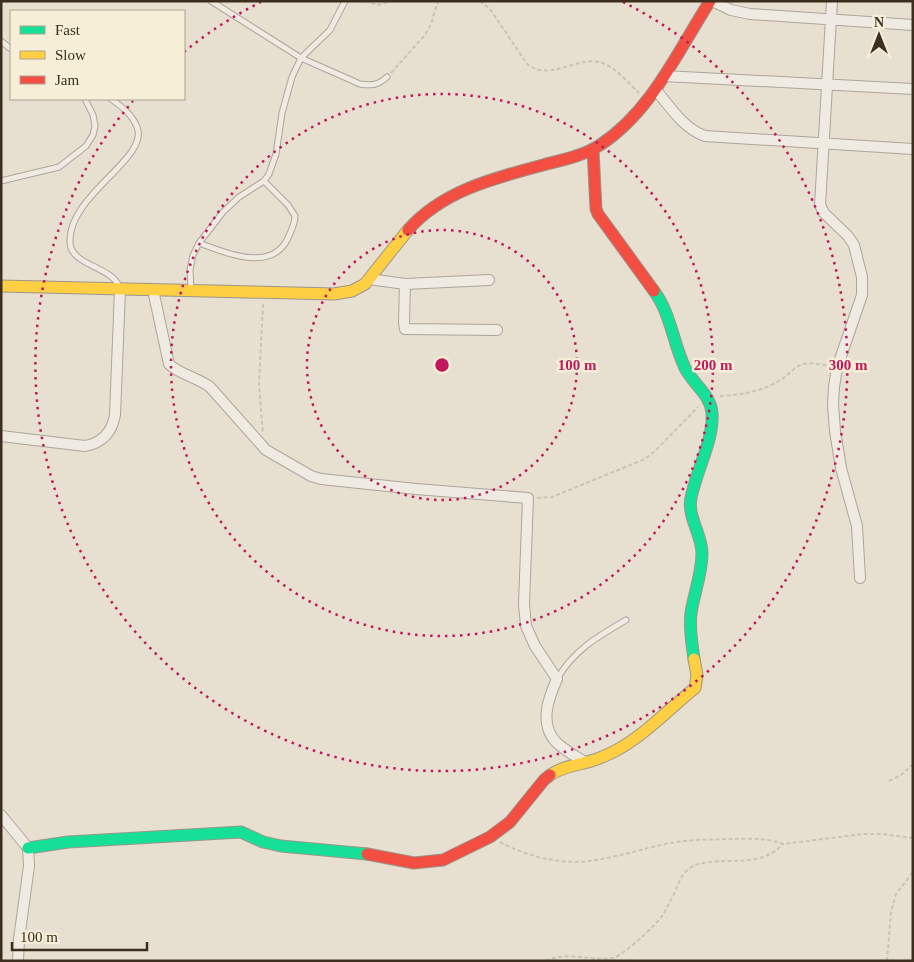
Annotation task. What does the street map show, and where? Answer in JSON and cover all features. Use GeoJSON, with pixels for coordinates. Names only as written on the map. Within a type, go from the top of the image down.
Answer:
{"type":"FeatureCollection","features":[{"type":"Feature","properties":{"kind":"street"},"geometry":{"type":"LineString","coordinates":[[1,286],[264,294],[343,294],[358,288],[370,279],[420,216],[439,202],[466,190],[521,171],[593,150],[626,125],[656,90],[691,29],[711,1],[730,10],[750,14],[913,26]]}},
{"type":"Feature","properties":{"kind":"street"},"geometry":{"type":"LineString","coordinates":[[832,1],[820,207],[848,236],[854,245],[863,286],[834,387],[835,431],[841,468],[858,526],[860,578]]}},
{"type":"Feature","properties":{"kind":"street"},"geometry":{"type":"LineString","coordinates":[[664,76],[913,89]]}},
{"type":"Feature","properties":{"kind":"street"},"geometry":{"type":"LineString","coordinates":[[656,90],[685,124],[697,134],[705,136],[913,149]]}},
{"type":"Feature","properties":{"kind":"street"},"geometry":{"type":"LineString","coordinates":[[28,848],[68,842],[241,832],[263,842],[281,846],[359,852],[414,863],[431,862],[454,856],[490,837],[510,822],[544,780],[556,771],[604,757],[636,738],[691,692],[697,682],[691,632],[691,615],[702,556],[699,533],[690,510],[690,500],[709,436],[712,413],[708,399],[694,384],[685,368],[667,315],[658,297],[598,214],[596,209],[593,150]]}},
{"type":"Feature","properties":{"kind":"street"},"geometry":{"type":"LineString","coordinates":[[370,279],[405,284],[489,280]]}},
{"type":"Feature","properties":{"kind":"street"},"geometry":{"type":"LineString","coordinates":[[405,284],[405,329],[497,330]]}},
{"type":"Feature","properties":{"kind":"street"},"geometry":{"type":"LineString","coordinates":[[1,436],[85,446],[92,445],[101,440],[109,432],[115,415],[120,290]]}},
{"type":"Feature","properties":{"kind":"street"},"geometry":{"type":"LineString","coordinates":[[153,290],[169,364],[176,370],[202,381],[210,387],[266,450],[311,476],[322,479],[416,490],[528,498],[524,604],[526,626],[535,646],[557,680],[548,700],[546,714],[551,736],[557,744],[584,762]]}},
{"type":"Feature","properties":{"kind":"street"},"geometry":{"type":"LineString","coordinates":[[1,815],[28,848],[29,866],[19,939],[18,961]]}},
{"type":"Feature","properties":{"kind":"lane"},"geometry":{"type":"LineString","coordinates":[[211,1],[301,58],[360,84],[370,86],[379,84],[387,77]]}},
{"type":"Feature","properties":{"kind":"lane"},"geometry":{"type":"LineString","coordinates":[[191,291],[191,260],[199,243],[232,203],[264,181],[272,166],[286,95],[301,58],[330,30],[345,1]]}},
{"type":"Feature","properties":{"kind":"lane"},"geometry":{"type":"LineString","coordinates":[[1,181],[59,167],[86,146],[93,136],[95,126],[93,115],[86,100]]}},
{"type":"Feature","properties":{"kind":"lane"},"geometry":{"type":"LineString","coordinates":[[112,100],[130,114],[138,128],[138,137],[134,149],[127,159],[95,191],[75,217],[70,242],[74,254],[114,279],[120,290]]}},
{"type":"Feature","properties":{"kind":"lane"},"geometry":{"type":"LineString","coordinates":[[199,243],[242,257],[263,257],[281,250],[293,226],[295,216],[288,205],[264,181]]}},
{"type":"Feature","properties":{"kind":"lane"},"geometry":{"type":"LineString","coordinates":[[557,680],[565,666],[584,647],[626,620]]}},
{"type":"Feature","properties":{"kind":"path"},"geometry":{"type":"LineString","coordinates":[[366,1],[378,5],[392,1]]}},
{"type":"Feature","properties":{"kind":"path"},"geometry":{"type":"LineString","coordinates":[[387,77],[400,66],[425,34],[431,24],[438,1]]}},
{"type":"Feature","properties":{"kind":"path"},"geometry":{"type":"LineString","coordinates":[[480,1],[490,9],[526,64],[534,69],[542,71],[556,70],[586,62],[598,62],[607,65],[615,71],[648,100]]}},
{"type":"Feature","properties":{"kind":"path"},"geometry":{"type":"LineString","coordinates":[[264,294],[259,384],[266,450]]}},
{"type":"Feature","properties":{"kind":"path"},"geometry":{"type":"LineString","coordinates":[[528,498],[552,496],[644,459],[655,451],[694,410],[708,399],[742,394],[767,387],[783,380],[795,366],[804,363],[838,368]]}},
{"type":"Feature","properties":{"kind":"path"},"geometry":{"type":"LineString","coordinates":[[889,781],[901,775],[913,764]]}},
{"type":"Feature","properties":{"kind":"path"},"geometry":{"type":"LineString","coordinates":[[490,837],[519,850],[560,861],[577,862],[595,860],[677,842],[758,838],[783,844],[863,834],[882,834],[913,838]]}},
{"type":"Feature","properties":{"kind":"path"},"geometry":{"type":"LineString","coordinates":[[546,961],[564,956],[612,958],[624,952],[661,918],[680,880],[692,866],[767,857],[783,844]]}},
{"type":"Feature","properties":{"kind":"path"},"geometry":{"type":"LineString","coordinates":[[887,961],[890,912],[896,894],[913,872]]}},
{"type":"Feature","properties":{"kind":"traffic: fast"},"geometry":{"type":"LineString","coordinates":[[654,291],[664,309],[685,368],[705,395],[712,413],[708,445],[693,488],[690,505],[702,553],[701,568],[690,619],[694,659]]}},
{"type":"Feature","properties":{"kind":"traffic: fast"},"geometry":{"type":"LineString","coordinates":[[28,848],[68,842],[241,832],[263,842],[281,846],[367,854]]}},
{"type":"Feature","properties":{"kind":"traffic: slow"},"geometry":{"type":"LineString","coordinates":[[1,286],[334,294],[352,291],[365,284],[408,230]]}},
{"type":"Feature","properties":{"kind":"traffic: slow"},"geometry":{"type":"LineString","coordinates":[[550,775],[608,755],[626,745],[646,730],[695,688],[697,675],[694,659]]}},
{"type":"Feature","properties":{"kind":"traffic: jam"},"geometry":{"type":"LineString","coordinates":[[408,230],[437,205],[470,188],[506,175],[580,155],[600,145],[634,116],[649,98],[675,60],[710,1]]}},
{"type":"Feature","properties":{"kind":"traffic: jam"},"geometry":{"type":"LineString","coordinates":[[593,150],[596,209],[598,214],[654,291]]}},
{"type":"Feature","properties":{"kind":"traffic: jam"},"geometry":{"type":"LineString","coordinates":[[367,854],[414,863],[443,860],[490,837],[510,822],[550,775]]}}]}
